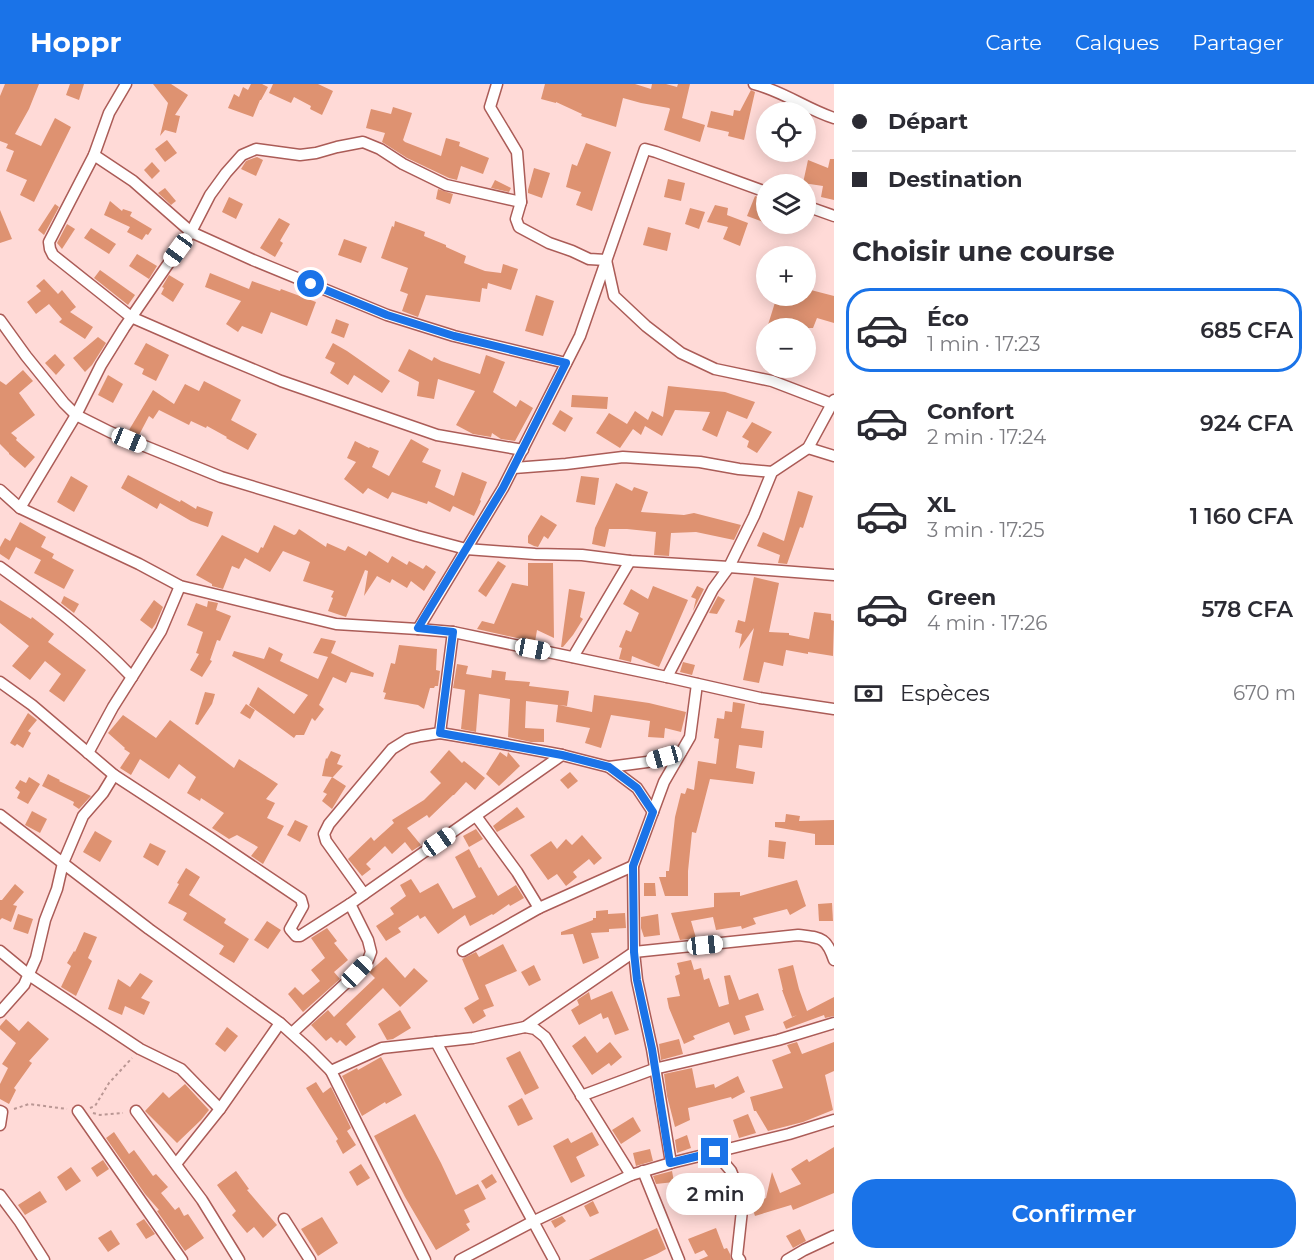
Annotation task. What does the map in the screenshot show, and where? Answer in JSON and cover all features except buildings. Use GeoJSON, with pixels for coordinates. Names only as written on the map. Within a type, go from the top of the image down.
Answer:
{"type":"FeatureCollection","features":[{"type":"Feature","properties":{"kind":"street"},"geometry":{"type":"LineString","coordinates":[[126,84],[109,113],[94,155],[49,242],[54,255],[131,317],[208,351],[281,381],[437,435],[523,450]]}},
{"type":"Feature","properties":{"kind":"street"},"geometry":{"type":"LineString","coordinates":[[497,84],[490,106],[517,152],[521,202],[516,219],[519,227],[549,243],[589,259],[606,260]]}},
{"type":"Feature","properties":{"kind":"street"},"geometry":{"type":"LineString","coordinates":[[754,84],[786,95],[834,118]]}},
{"type":"Feature","properties":{"kind":"street"},"geometry":{"type":"LineString","coordinates":[[20,508],[76,415],[101,365],[131,317],[191,232],[210,195],[242,155],[256,149],[300,155],[363,142],[446,185],[521,202]]}},
{"type":"Feature","properties":{"kind":"street"},"geometry":{"type":"LineString","coordinates":[[418,628],[503,488],[580,336],[645,149],[756,188]]}},
{"type":"Feature","properties":{"kind":"street"},"geometry":{"type":"LineString","coordinates":[[94,155],[133,181],[191,232],[253,260],[387,315],[454,336],[566,363]]}},
{"type":"Feature","properties":{"kind":"street"},"geometry":{"type":"LineString","coordinates":[[816,210],[834,216]]}},
{"type":"Feature","properties":{"kind":"street"},"geometry":{"type":"LineString","coordinates":[[606,260],[614,296],[646,326],[681,353],[715,369],[772,381],[833,402],[808,448],[772,472],[729,567],[713,589],[667,677]]}},
{"type":"Feature","properties":{"kind":"street"},"geometry":{"type":"LineString","coordinates":[[0,320],[64,404],[76,415],[110,432],[221,477],[466,549],[582,555],[630,561],[834,575]]}},
{"type":"Feature","properties":{"kind":"street"},"geometry":{"type":"LineString","coordinates":[[808,448],[834,456]]}},
{"type":"Feature","properties":{"kind":"street"},"geometry":{"type":"LineString","coordinates":[[514,468],[623,457],[700,462],[772,472]]}},
{"type":"Feature","properties":{"kind":"street"},"geometry":{"type":"LineString","coordinates":[[0,490],[20,508],[139,564],[180,586],[336,624],[453,632],[760,699],[834,709]]}},
{"type":"Feature","properties":{"kind":"street"},"geometry":{"type":"LineString","coordinates":[[573,657],[630,561]]}},
{"type":"Feature","properties":{"kind":"street"},"geometry":{"type":"LineString","coordinates":[[0,567],[58,609],[101,645],[132,677]]}},
{"type":"Feature","properties":{"kind":"street"},"geometry":{"type":"LineString","coordinates":[[88,753],[113,707],[161,631],[180,586]]}},
{"type":"Feature","properties":{"kind":"street"},"geometry":{"type":"LineString","coordinates":[[440,733],[453,632]]}},
{"type":"Feature","properties":{"kind":"street"},"geometry":{"type":"LineString","coordinates":[[0,682],[32,705],[114,775],[301,899],[303,906],[290,929],[296,936],[300,936],[350,904],[562,755]]}},
{"type":"Feature","properties":{"kind":"street"},"geometry":{"type":"LineString","coordinates":[[670,1163],[637,980],[634,952],[633,866],[664,782],[690,737],[698,684]]}},
{"type":"Feature","properties":{"kind":"street"},"geometry":{"type":"LineString","coordinates":[[364,894],[326,841],[324,834],[329,824],[392,749],[408,738],[440,733],[562,755],[609,767],[647,762],[681,752]]}},
{"type":"Feature","properties":{"kind":"street"},"geometry":{"type":"LineString","coordinates":[[609,767],[637,788],[653,812]]}},
{"type":"Feature","properties":{"kind":"street"},"geometry":{"type":"LineString","coordinates":[[0,1012],[24,985],[36,958],[63,863],[83,816],[103,793],[114,775]]}},
{"type":"Feature","properties":{"kind":"street"},"geometry":{"type":"LineString","coordinates":[[0,815],[149,929],[292,1033],[331,1071],[425,1260]]}},
{"type":"Feature","properties":{"kind":"street"},"geometry":{"type":"LineString","coordinates":[[476,816],[517,872],[539,908]]}},
{"type":"Feature","properties":{"kind":"street"},"geometry":{"type":"LineString","coordinates":[[463,951],[539,908],[633,866]]}},
{"type":"Feature","properties":{"kind":"street"},"geometry":{"type":"LineString","coordinates":[[292,1033],[368,960],[371,952],[368,940],[350,904]]}},
{"type":"Feature","properties":{"kind":"street"},"geometry":{"type":"LineString","coordinates":[[331,1071],[382,1047],[472,1038],[525,1027],[634,952],[798,935],[819,938],[830,948],[834,960]]}},
{"type":"Feature","properties":{"kind":"street"},"geometry":{"type":"LineString","coordinates":[[0,951],[28,975],[140,1049],[181,1070],[220,1109]]}},
{"type":"Feature","properties":{"kind":"street"},"geometry":{"type":"LineString","coordinates":[[176,1164],[220,1109],[279,1023]]}},
{"type":"Feature","properties":{"kind":"street"},"geometry":{"type":"LineString","coordinates":[[581,1096],[654,1069],[778,1040],[834,1023]]}},
{"type":"Feature","properties":{"kind":"street"},"geometry":{"type":"LineString","coordinates":[[525,1027],[535,1029],[545,1037],[631,1175]]}},
{"type":"Feature","properties":{"kind":"street"},"geometry":{"type":"LineString","coordinates":[[436,1042],[554,1260]]}},
{"type":"Feature","properties":{"kind":"street"},"geometry":{"type":"LineString","coordinates":[[78,1111],[182,1260]]}},
{"type":"Feature","properties":{"kind":"street"},"geometry":{"type":"LineString","coordinates":[[136,1111],[202,1200],[239,1260]]}},
{"type":"Feature","properties":{"kind":"street"},"geometry":{"type":"LineString","coordinates":[[0,1125],[1,1112]]}},
{"type":"Feature","properties":{"kind":"street"},"geometry":{"type":"LineString","coordinates":[[460,1260],[532,1222],[631,1175],[834,1120]]}},
{"type":"Feature","properties":{"kind":"street"},"geometry":{"type":"LineString","coordinates":[[715,1152],[731,1171],[743,1201],[737,1256],[740,1260]]}},
{"type":"Feature","properties":{"kind":"street"},"geometry":{"type":"LineString","coordinates":[[643,1171],[679,1260]]}},
{"type":"Feature","properties":{"kind":"street"},"geometry":{"type":"LineString","coordinates":[[0,1195],[44,1260]]}},
{"type":"Feature","properties":{"kind":"street"},"geometry":{"type":"LineString","coordinates":[[284,1219],[310,1260]]}},
{"type":"Feature","properties":{"kind":"street"},"geometry":{"type":"LineString","coordinates":[[787,1260],[834,1236]]}},
{"type":"Feature","properties":{"kind":"path"},"geometry":{"type":"LineString","coordinates":[[136,1111],[100,1115],[85,1110],[95,1106],[109,1083],[140,1049]]}},
{"type":"Feature","properties":{"kind":"path"},"geometry":{"type":"LineString","coordinates":[[1,1112],[29,1104],[78,1111]]}},
{"type":"Feature","properties":{"kind":"route"},"geometry":{"type":"LineString","coordinates":[[311,284],[387,315],[454,336],[566,363],[503,488],[418,628],[453,632],[440,733],[562,755],[609,767],[637,788],[653,812],[633,866],[634,952],[670,1163],[715,1152]]}}]}
